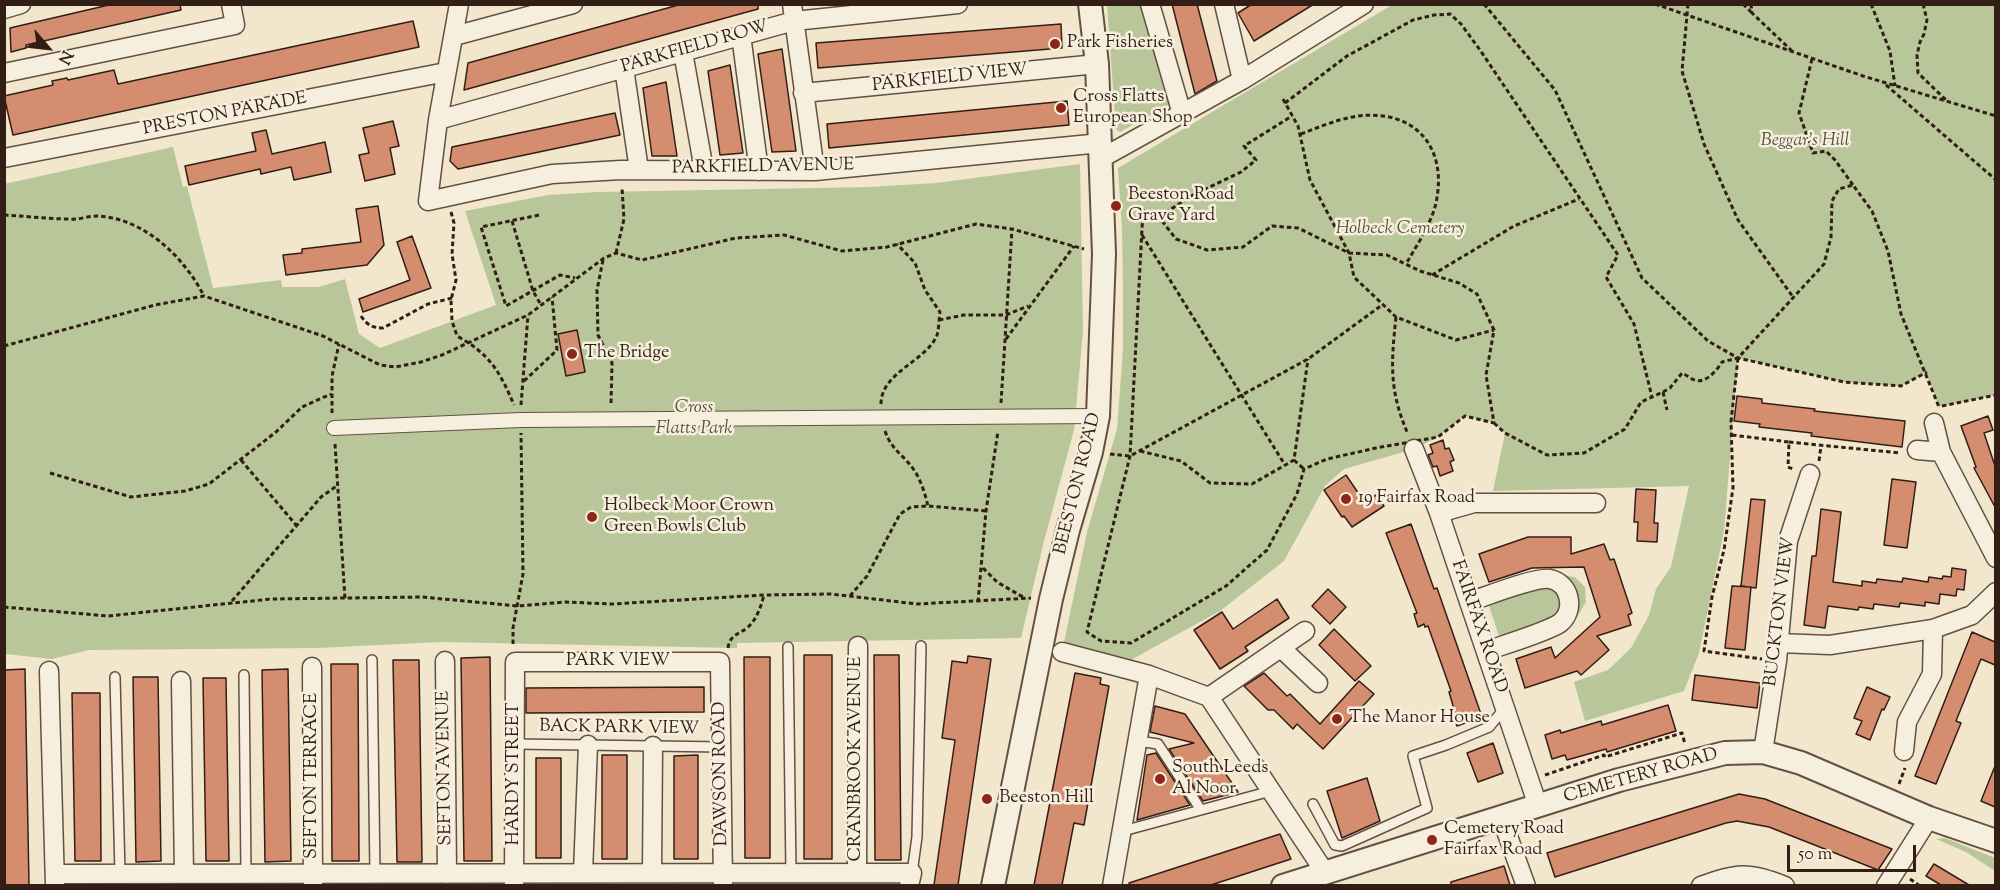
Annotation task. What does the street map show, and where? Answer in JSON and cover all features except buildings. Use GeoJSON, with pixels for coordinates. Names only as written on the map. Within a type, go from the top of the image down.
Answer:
{"type":"FeatureCollection","features":[{"type":"Feature","properties":{"kind":"street"},"geometry":{"type":"LineString","coordinates":[[4,9],[21,4]]}},
{"type":"Feature","properties":{"kind":"street"},"geometry":{"type":"LineString","coordinates":[[4,73],[235,25],[231,4]]}},
{"type":"Feature","properties":{"kind":"street"},"geometry":{"type":"LineString","coordinates":[[438,120],[459,4]]}},
{"type":"Feature","properties":{"kind":"street"},"geometry":{"type":"LineString","coordinates":[[454,36],[573,4]]}},
{"type":"Feature","properties":{"kind":"street","name":"PARKFIELD ROW"},"geometry":{"type":"LineString","coordinates":[[438,120],[741,35],[793,13],[958,4]]}},
{"type":"Feature","properties":{"kind":"street","name":"BEESTON ROAD"},"geometry":{"type":"LineString","coordinates":[[993,885],[1051,599],[1091,452],[1098,416],[1104,254],[1097,64],[1090,4]]}},
{"type":"Feature","properties":{"kind":"street"},"geometry":{"type":"LineString","coordinates":[[1150,4],[1182,114]]}},
{"type":"Feature","properties":{"kind":"street"},"geometry":{"type":"LineString","coordinates":[[1224,4],[1242,80]]}},
{"type":"Feature","properties":{"kind":"street"},"geometry":{"type":"LineString","coordinates":[[1100,151],[1182,114],[1242,80],[1364,4]]}},
{"type":"Feature","properties":{"kind":"street"},"geometry":{"type":"LineString","coordinates":[[793,13],[815,171]]}},
{"type":"Feature","properties":{"kind":"street"},"geometry":{"type":"LineString","coordinates":[[741,35],[759,171]]}},
{"type":"Feature","properties":{"kind":"street"},"geometry":{"type":"LineString","coordinates":[[683,52],[704,170]]}},
{"type":"Feature","properties":{"kind":"street","name":"PARKFIELD VIEW"},"geometry":{"type":"LineString","coordinates":[[803,93],[1097,64]]}},
{"type":"Feature","properties":{"kind":"street"},"geometry":{"type":"LineString","coordinates":[[624,68],[630,170]]}},
{"type":"Feature","properties":{"kind":"street","name":"PRESTON PARADE"},"geometry":{"type":"LineString","coordinates":[[4,159],[446,72]]}},
{"type":"Feature","properties":{"kind":"street","name":"PARKFIELD AVENUE"},"geometry":{"type":"LineString","coordinates":[[438,120],[428,201],[552,174],[630,170],[815,171],[1100,151]]}},
{"type":"Feature","properties":{"kind":"street"},"geometry":{"type":"LineString","coordinates":[[1937,415],[1941,452],[1995,558]]}},
{"type":"Feature","properties":{"kind":"street"},"geometry":{"type":"LineString","coordinates":[[334,428],[520,420],[1098,416]]}},
{"type":"Feature","properties":{"kind":"street","name":"FAIRFAX ROAD"},"geometry":{"type":"LineString","coordinates":[[1413,445],[1439,513],[1538,806]]}},
{"type":"Feature","properties":{"kind":"street"},"geometry":{"type":"LineString","coordinates":[[1917,450],[1941,452]]}},
{"type":"Feature","properties":{"kind":"street","name":"BUCKTON VIEW"},"geometry":{"type":"LineString","coordinates":[[1763,752],[1777,661],[1788,541],[1810,474]]}},
{"type":"Feature","properties":{"kind":"street"},"geometry":{"type":"LineString","coordinates":[[1439,513],[1474,504],[1596,503]]}},
{"type":"Feature","properties":{"kind":"street"},"geometry":{"type":"LineString","coordinates":[[1469,602],[1539,579],[1555,581],[1567,592],[1569,608],[1561,622],[1486,651]]}},
{"type":"Feature","properties":{"kind":"street"},"geometry":{"type":"LineString","coordinates":[[1778,643],[1830,645],[1933,629],[1972,615],[1995,592]]}},
{"type":"Feature","properties":{"kind":"street"},"geometry":{"type":"LineString","coordinates":[[1904,751],[1907,722],[1932,674],[1933,629]]}},
{"type":"Feature","properties":{"kind":"street"},"geometry":{"type":"LineString","coordinates":[[1209,697],[1305,631]]}},
{"type":"Feature","properties":{"kind":"street","name":"CRANBROOK AVENUE"},"geometry":{"type":"LineString","coordinates":[[857,873],[858,646]]}},
{"type":"Feature","properties":{"kind":"street"},"geometry":{"type":"LineString","coordinates":[[1281,648],[1318,683]]}},
{"type":"Feature","properties":{"kind":"street"},"geometry":{"type":"LineString","coordinates":[[1062,652],[1149,675],[1209,697],[1324,871]]}},
{"type":"Feature","properties":{"kind":"street","name":"SEFTON AVENUE"},"geometry":{"type":"LineString","coordinates":[[445,661],[447,874]]}},
{"type":"Feature","properties":{"kind":"street","name":"PARK VIEW"},"geometry":{"type":"LineString","coordinates":[[515,662],[720,662]]}},
{"type":"Feature","properties":{"kind":"street","name":"HARDY STREET"},"geometry":{"type":"LineString","coordinates":[[514,880],[515,662]]}},
{"type":"Feature","properties":{"kind":"street","name":"DAWSON ROAD"},"geometry":{"type":"LineString","coordinates":[[720,662],[723,747],[723,879]]}},
{"type":"Feature","properties":{"kind":"street","name":"SEFTON TERRACE"},"geometry":{"type":"LineString","coordinates":[[312,667],[313,880]]}},
{"type":"Feature","properties":{"kind":"street"},"geometry":{"type":"LineString","coordinates":[[49,671],[55,880],[120,874],[246,874],[313,880],[375,874],[447,874],[514,880],[583,873],[652,873],[723,879],[791,873],[857,873],[911,879]]}},
{"type":"Feature","properties":{"kind":"street"},"geometry":{"type":"LineString","coordinates":[[1112,885],[1149,675]]}},
{"type":"Feature","properties":{"kind":"street"},"geometry":{"type":"LineString","coordinates":[[181,681],[184,874]]}},
{"type":"Feature","properties":{"kind":"street"},"geometry":{"type":"LineString","coordinates":[[583,873],[588,745]]}},
{"type":"Feature","properties":{"kind":"street"},"geometry":{"type":"LineString","coordinates":[[652,873],[653,746]]}},
{"type":"Feature","properties":{"kind":"street","name":"CEMETERY ROAD"},"geometry":{"type":"LineString","coordinates":[[1282,885],[1619,780],[1689,760],[1725,753],[1763,752],[1801,763],[1929,818],[1995,842]]}},
{"type":"Feature","properties":{"kind":"street"},"geometry":{"type":"LineString","coordinates":[[1501,817],[1526,885]]}},
{"type":"Feature","properties":{"kind":"street"},"geometry":{"type":"LineString","coordinates":[[1886,885],[1929,818]]}},
{"type":"Feature","properties":{"kind":"street"},"geometry":{"type":"LineString","coordinates":[[1701,885],[1732,875],[1785,885]]}},
{"type":"Feature","properties":{"kind":"lane"},"geometry":{"type":"LineString","coordinates":[[911,879],[917,837],[921,646]]}},
{"type":"Feature","properties":{"kind":"lane"},"geometry":{"type":"LineString","coordinates":[[788,647],[791,873]]}},
{"type":"Feature","properties":{"kind":"lane"},"geometry":{"type":"LineString","coordinates":[[372,660],[375,874]]}},
{"type":"Feature","properties":{"kind":"lane"},"geometry":{"type":"LineString","coordinates":[[244,675],[246,874]]}},
{"type":"Feature","properties":{"kind":"lane"},"geometry":{"type":"LineString","coordinates":[[115,676],[120,874]]}},
{"type":"Feature","properties":{"kind":"lane"},"geometry":{"type":"LineString","coordinates":[[1313,804],[1335,845],[1342,846],[1427,807],[1413,756],[1446,745],[1489,726],[1505,708]]}},
{"type":"Feature","properties":{"kind":"lane"},"geometry":{"type":"LineString","coordinates":[[1138,741],[1158,744],[1202,810]]}},
{"type":"Feature","properties":{"kind":"lane","name":"BACK PARK VIEW"},"geometry":{"type":"LineString","coordinates":[[514,744],[723,747]]}},
{"type":"Feature","properties":{"kind":"lane"},"geometry":{"type":"LineString","coordinates":[[1123,831],[1271,791]]}},
{"type":"Feature","properties":{"kind":"path"},"geometry":{"type":"LineString","coordinates":[[1484,4],[1555,90],[1642,278],[1708,341],[1738,358],[1844,382],[1901,386],[1927,372]]}},
{"type":"Feature","properties":{"kind":"path"},"geometry":{"type":"LineString","coordinates":[[1655,4],[1884,83],[1995,116]]}},
{"type":"Feature","properties":{"kind":"path"},"geometry":{"type":"LineString","coordinates":[[1688,4],[1682,70],[1704,144],[1738,220],[1793,297]]}},
{"type":"Feature","properties":{"kind":"path"},"geometry":{"type":"LineString","coordinates":[[1743,4],[1795,53]]}},
{"type":"Feature","properties":{"kind":"path"},"geometry":{"type":"LineString","coordinates":[[1751,4],[1752,13]]}},
{"type":"Feature","properties":{"kind":"path"},"geometry":{"type":"LineString","coordinates":[[1871,4],[1890,51],[1895,86]]}},
{"type":"Feature","properties":{"kind":"path"},"geometry":{"type":"LineString","coordinates":[[1923,4],[1927,20],[1917,55],[1918,73],[1948,102]]}},
{"type":"Feature","properties":{"kind":"path"},"geometry":{"type":"LineString","coordinates":[[1494,330],[1456,340],[1396,317],[1354,277],[1349,253],[1310,180],[1298,126],[1284,101],[1347,56],[1413,20],[1434,15],[1450,14],[1461,24],[1618,255],[1606,277],[1634,324],[1652,398]]}},
{"type":"Feature","properties":{"kind":"path"},"geometry":{"type":"LineString","coordinates":[[1812,59],[1799,113],[1814,153],[1826,151],[1872,211],[1888,251],[1901,314],[1927,372],[1937,415],[1995,395]]}},
{"type":"Feature","properties":{"kind":"path"},"geometry":{"type":"LineString","coordinates":[[1884,83],[1995,180]]}},
{"type":"Feature","properties":{"kind":"path"},"geometry":{"type":"LineString","coordinates":[[1159,217],[1191,196],[1241,172],[1256,160],[1244,146],[1292,116]]}},
{"type":"Feature","properties":{"kind":"path"},"geometry":{"type":"LineString","coordinates":[[1300,134],[1329,123],[1358,116],[1388,116],[1414,127],[1432,146],[1440,174],[1436,204],[1406,264]]}},
{"type":"Feature","properties":{"kind":"path"},"geometry":{"type":"LineString","coordinates":[[616,254],[624,219],[630,170]]}},
{"type":"Feature","properties":{"kind":"path"},"geometry":{"type":"LineString","coordinates":[[1304,469],[1327,459],[1413,445],[1438,437],[1465,416],[1494,423],[1505,433],[1547,455],[1584,453],[1625,429],[1641,402],[1670,388],[1682,373],[1694,380],[1702,380],[1716,372],[1722,362],[1738,358],[1824,264],[1831,237],[1832,201],[1839,189],[1853,185]]}},
{"type":"Feature","properties":{"kind":"path"},"geometry":{"type":"LineString","coordinates":[[446,197],[454,223],[452,254],[456,279],[452,298],[452,321],[457,336],[469,342],[497,369],[520,420]]}},
{"type":"Feature","properties":{"kind":"path"},"geometry":{"type":"LineString","coordinates":[[1432,275],[1514,226],[1579,199]]}},
{"type":"Feature","properties":{"kind":"path"},"geometry":{"type":"LineString","coordinates":[[1304,469],[1297,494],[1267,550],[1226,586],[1131,642],[1101,641],[1087,632],[1130,456],[1143,210],[1159,217],[1176,239],[1207,250],[1243,247],[1272,226],[1298,228],[1349,253],[1387,255],[1432,275],[1459,283],[1477,294],[1494,330],[1486,375],[1494,423]]}},
{"type":"Feature","properties":{"kind":"path"},"geometry":{"type":"LineString","coordinates":[[4,215],[71,220],[97,216],[145,230],[166,247],[194,278],[204,296]]}},
{"type":"Feature","properties":{"kind":"path"},"geometry":{"type":"LineString","coordinates":[[539,215],[481,227],[506,306],[560,275],[575,278]]}},
{"type":"Feature","properties":{"kind":"path"},"geometry":{"type":"LineString","coordinates":[[512,220],[533,291],[541,305]]}},
{"type":"Feature","properties":{"kind":"path"},"geometry":{"type":"LineString","coordinates":[[4,346],[155,305],[204,296],[323,336],[380,364],[395,367],[442,355],[528,315],[575,278],[604,258],[616,254],[642,260],[736,238],[784,235],[842,251],[897,244],[976,224],[1012,229],[1104,254]]}},
{"type":"Feature","properties":{"kind":"path"},"geometry":{"type":"LineString","coordinates":[[1142,234],[1286,465]]}},
{"type":"Feature","properties":{"kind":"path"},"geometry":{"type":"LineString","coordinates":[[897,244],[915,263],[925,290],[940,312],[937,336],[919,356],[897,372],[881,397],[881,417],[889,444],[913,469],[928,506]]}},
{"type":"Feature","properties":{"kind":"path"},"geometry":{"type":"LineString","coordinates":[[1005,340],[1074,246]]}},
{"type":"Feature","properties":{"kind":"path"},"geometry":{"type":"LineString","coordinates":[[604,258],[597,290],[598,335],[612,363],[609,419]]}},
{"type":"Feature","properties":{"kind":"path"},"geometry":{"type":"LineString","coordinates":[[522,382],[557,350],[552,297]]}},
{"type":"Feature","properties":{"kind":"path"},"geometry":{"type":"LineString","coordinates":[[361,316],[366,323],[375,328],[383,328],[428,304],[452,298]]}},
{"type":"Feature","properties":{"kind":"path"},"geometry":{"type":"LineString","coordinates":[[939,320],[964,315],[1006,315],[1030,305]]}},
{"type":"Feature","properties":{"kind":"path"},"geometry":{"type":"LineString","coordinates":[[1091,452],[1130,456],[1308,359],[1382,305]]}},
{"type":"Feature","properties":{"kind":"path"},"geometry":{"type":"LineString","coordinates":[[515,662],[513,628],[523,574],[520,420],[528,315]]}},
{"type":"Feature","properties":{"kind":"path"},"geometry":{"type":"LineString","coordinates":[[1396,317],[1391,364],[1397,410],[1413,445]]}},
{"type":"Feature","properties":{"kind":"path"},"geometry":{"type":"LineString","coordinates":[[339,344],[332,376],[331,394],[345,598]]}},
{"type":"Feature","properties":{"kind":"path"},"geometry":{"type":"LineString","coordinates":[[1738,358],[1732,435],[1733,489],[1724,550],[1712,597],[1704,651],[1777,661]]}},
{"type":"Feature","properties":{"kind":"path"},"geometry":{"type":"LineString","coordinates":[[1294,460],[1308,359]]}},
{"type":"Feature","properties":{"kind":"path"},"geometry":{"type":"LineString","coordinates":[[1663,392],[1667,410]]}},
{"type":"Feature","properties":{"kind":"path"},"geometry":{"type":"LineString","coordinates":[[50,473],[131,496],[185,491],[209,484],[276,432],[302,407],[331,394]]}},
{"type":"Feature","properties":{"kind":"path"},"geometry":{"type":"LineString","coordinates":[[1732,435],[1902,453],[1917,450]]}},
{"type":"Feature","properties":{"kind":"path"},"geometry":{"type":"LineString","coordinates":[[1789,442],[1788,467],[1810,474]]}},
{"type":"Feature","properties":{"kind":"path"},"geometry":{"type":"LineString","coordinates":[[1139,451],[1180,461],[1210,483],[1252,484],[1294,460]]}},
{"type":"Feature","properties":{"kind":"path"},"geometry":{"type":"LineString","coordinates":[[241,460],[296,525]]}},
{"type":"Feature","properties":{"kind":"path"},"geometry":{"type":"LineString","coordinates":[[1294,460],[1304,469]]}},
{"type":"Feature","properties":{"kind":"path"},"geometry":{"type":"LineString","coordinates":[[231,603],[321,497],[338,485]]}},
{"type":"Feature","properties":{"kind":"path"},"geometry":{"type":"LineString","coordinates":[[850,596],[867,576],[900,514],[911,507],[928,506],[986,511]]}},
{"type":"Feature","properties":{"kind":"path"},"geometry":{"type":"LineString","coordinates":[[982,567],[997,582],[1025,598]]}},
{"type":"Feature","properties":{"kind":"path"},"geometry":{"type":"LineString","coordinates":[[4,607],[108,616],[270,599],[422,597],[518,606],[565,602],[612,604],[764,595],[831,594],[917,603],[1051,599]]}},
{"type":"Feature","properties":{"kind":"path"},"geometry":{"type":"LineString","coordinates":[[720,662],[728,648],[729,640],[748,628],[756,617],[764,595]]}},
{"type":"Feature","properties":{"kind":"path"},"geometry":{"type":"LineString","coordinates":[[1530,781],[1604,755],[1605,757],[1663,738]]}},
{"type":"Feature","properties":{"kind":"path"},"geometry":{"type":"LineString","coordinates":[[1890,802],[1905,771],[1904,751]]}},
{"type":"Feature","properties":{"kind":"green space"},"geometry":{"type":"Polygon","coordinates":[[[1107,5],[1145,5],[1172,103],[1120,132],[1116,129],[1107,5]]]}},
{"type":"Feature","properties":{"kind":"green space"},"geometry":{"type":"Polygon","coordinates":[[[1392,5],[1995,5],[1995,395],[1939,407],[1926,373],[1901,386],[1844,382],[1738,358],[1724,531],[1699,653],[1684,691],[1585,721],[1574,682],[1608,670],[1631,648],[1649,615],[1656,589],[1671,567],[1689,486],[1493,491],[1505,433],[1494,423],[1465,416],[1438,437],[1414,449],[1344,469],[1325,486],[1284,561],[1220,611],[1118,667],[1062,652],[1087,532],[1117,429],[1123,349],[1122,230],[1118,168],[1392,5]]]}},
{"type":"Feature","properties":{"kind":"green space","name":"Cross Flatts Park"},"geometry":{"type":"Polygon","coordinates":[[[173,147],[183,187],[187,186],[213,288],[281,280],[282,287],[319,287],[345,279],[359,334],[380,348],[496,305],[465,211],[548,195],[870,187],[936,183],[1080,164],[1083,331],[1074,430],[1021,638],[737,643],[737,648],[441,642],[318,648],[89,650],[52,659],[5,654],[4,184],[173,147]]]}},
{"type":"Feature","properties":{"kind":"green space"},"geometry":{"type":"Polygon","coordinates":[[[1560,575],[1575,577],[1585,587],[1586,602],[1579,614],[1501,642],[1487,600],[1560,575]]]}},
{"type":"Feature","properties":{"kind":"green space"},"geometry":{"type":"Polygon","coordinates":[[[1945,838],[1995,858],[1995,871],[1966,852],[1936,839],[1945,838]]]}},
{"type":"Feature","properties":{"kind":"place","name":"Park Fisheries"},"geometry":{"type":"Point","coordinates":[1055,44]}},
{"type":"Feature","properties":{"kind":"place","name":"Cross Flatts European Shop"},"geometry":{"type":"Point","coordinates":[1061,108]}},
{"type":"Feature","properties":{"kind":"place","name":"Beeston Road Grave Yard"},"geometry":{"type":"Point","coordinates":[1116,206]}},
{"type":"Feature","properties":{"kind":"place","name":"The Bridge"},"geometry":{"type":"Point","coordinates":[572,354]}},
{"type":"Feature","properties":{"kind":"place","name":"19 Fairfax Road"},"geometry":{"type":"Point","coordinates":[1346,499]}},
{"type":"Feature","properties":{"kind":"place","name":"Holbeck Moor Crown Green Bowls Club"},"geometry":{"type":"Point","coordinates":[592,517]}},
{"type":"Feature","properties":{"kind":"place","name":"The Manor House"},"geometry":{"type":"Point","coordinates":[1337,719]}},
{"type":"Feature","properties":{"kind":"place","name":"South Leeds Al Noor"},"geometry":{"type":"Point","coordinates":[1160,779]}},
{"type":"Feature","properties":{"kind":"place","name":"Beeston Hill"},"geometry":{"type":"Point","coordinates":[987,799]}},
{"type":"Feature","properties":{"kind":"place","name":"Cemetery Road Fairfax Road"},"geometry":{"type":"Point","coordinates":[1432,840]}},
{"type":"Feature","properties":{"kind":"park label","name":"Beggar's Hill"},"geometry":{"type":"Point","coordinates":[1805,142]}},
{"type":"Feature","properties":{"kind":"park label","name":"Holbeck Cemetery"},"geometry":{"type":"Point","coordinates":[1400,230]}}]}
